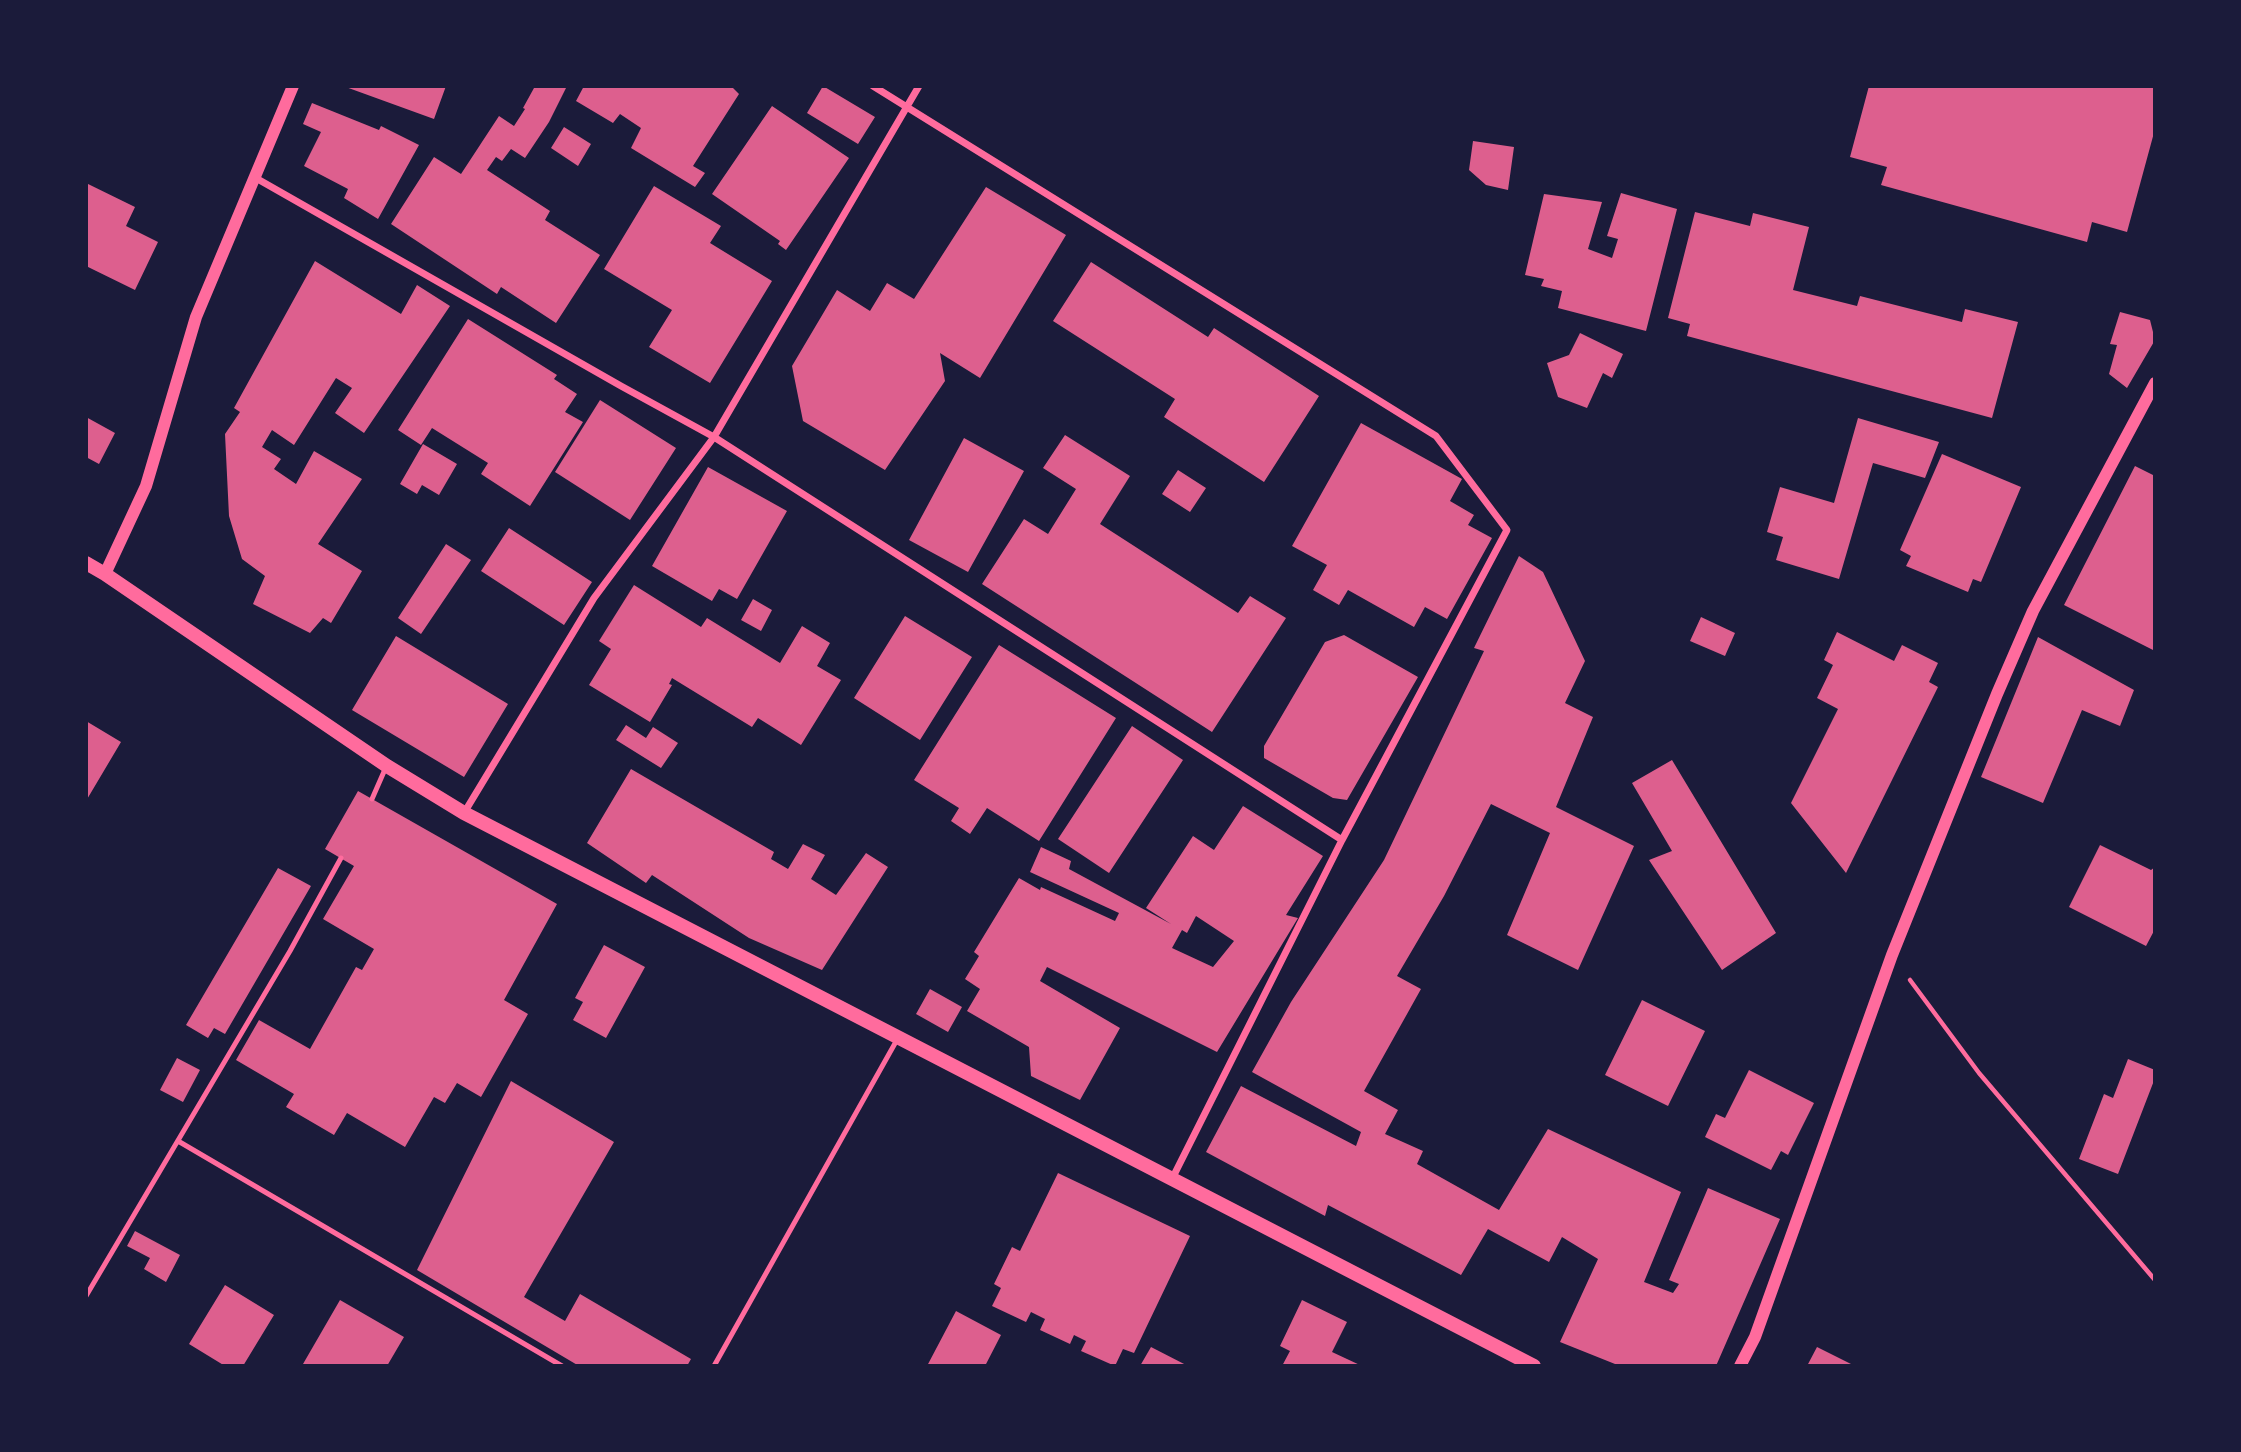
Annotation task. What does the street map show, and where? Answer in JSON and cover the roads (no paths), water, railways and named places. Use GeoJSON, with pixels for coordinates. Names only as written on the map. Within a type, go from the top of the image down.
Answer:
{"type":"FeatureCollection","features":[{"type":"Feature","properties":{"kind":"main road"},"geometry":{"type":"LineString","coordinates":[[86,563],[387,766],[464,813],[1534,1366]]}},
{"type":"Feature","properties":{"kind":"street"},"geometry":{"type":"LineString","coordinates":[[105,574],[146,486],[196,317],[293,86]]}},
{"type":"Feature","properties":{"kind":"street"},"geometry":{"type":"LineString","coordinates":[[873,86],[1436,436],[1507,530],[1342,840],[1172,1180]]}},
{"type":"Feature","properties":{"kind":"street"},"geometry":{"type":"LineString","coordinates":[[464,813],[594,598],[714,437],[919,86]]}},
{"type":"Feature","properties":{"kind":"street"},"geometry":{"type":"LineString","coordinates":[[254,177],[714,437],[1342,840]]}},
{"type":"Feature","properties":{"kind":"street"},"geometry":{"type":"LineString","coordinates":[[1740,1366],[1755,1337],[1892,955],[1997,694],[2033,611],[2155,383]]}},
{"type":"Feature","properties":{"kind":"lane"},"geometry":{"type":"LineString","coordinates":[[372,799],[387,766]]}},
{"type":"Feature","properties":{"kind":"lane"},"geometry":{"type":"LineString","coordinates":[[86,1296],[290,951],[341,858]]}},
{"type":"Feature","properties":{"kind":"lane"},"geometry":{"type":"LineString","coordinates":[[714,1366],[898,1038]]}},
{"type":"Feature","properties":{"kind":"lane"},"geometry":{"type":"LineString","coordinates":[[178,1141],[562,1366]]}}]}
